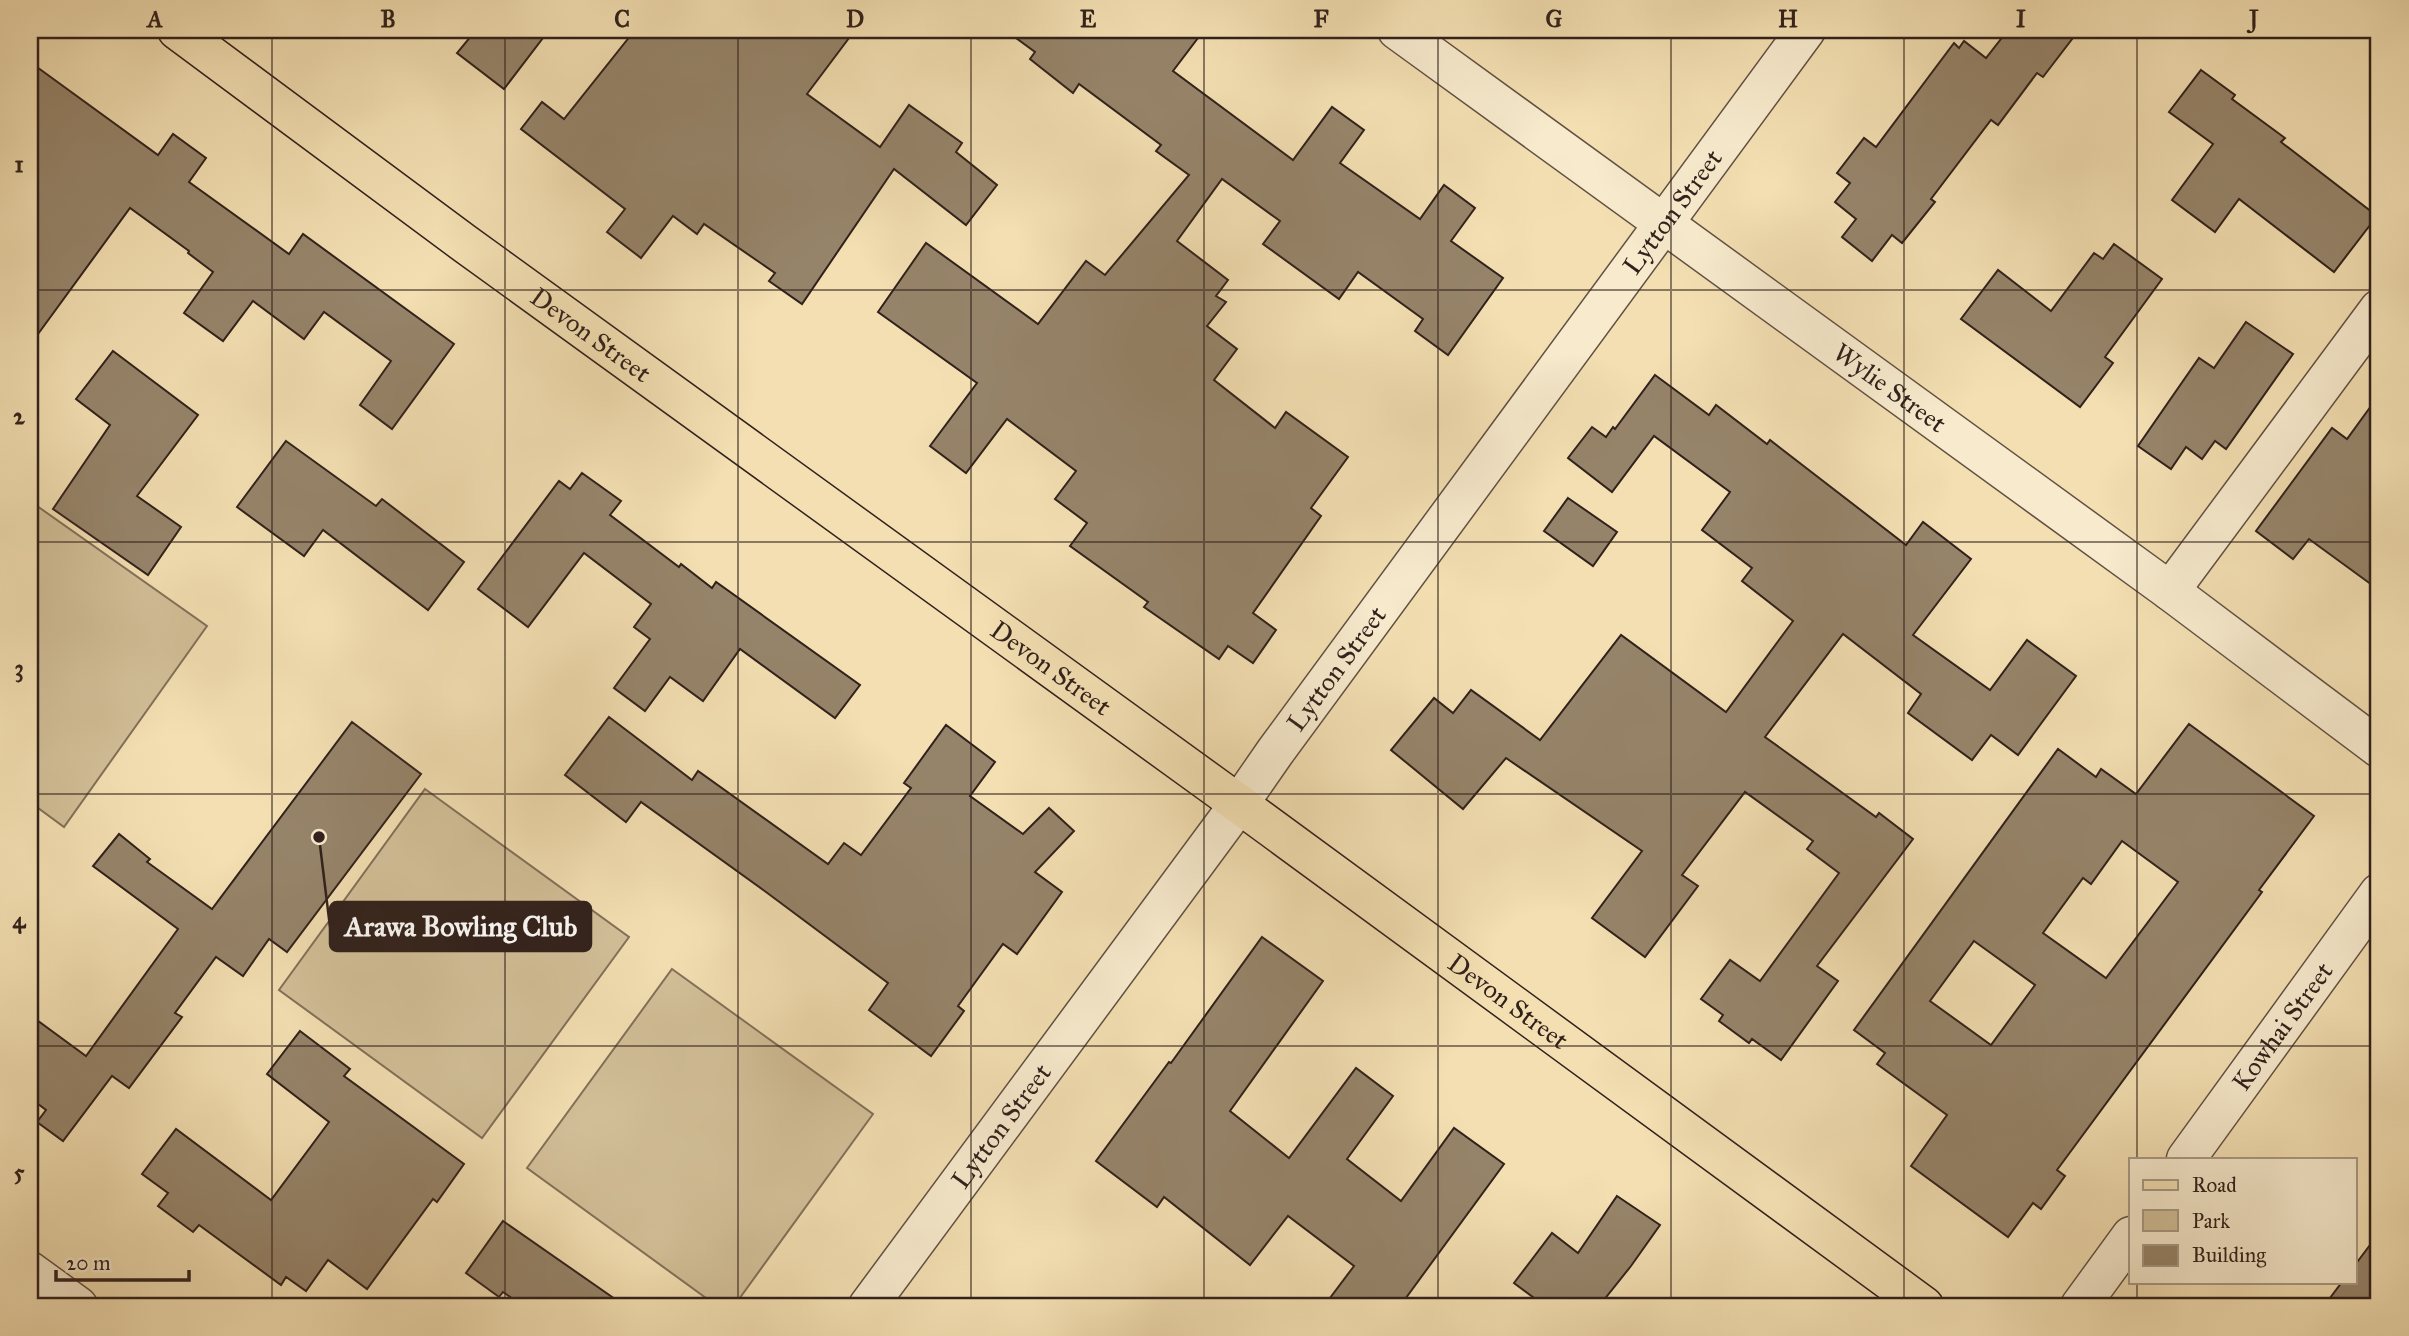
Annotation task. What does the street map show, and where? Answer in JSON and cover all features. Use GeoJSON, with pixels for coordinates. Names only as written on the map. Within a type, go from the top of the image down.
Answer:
{"type":"FeatureCollection","features":[{"type":"Feature","properties":{"kind":"main road","name":"Devon Street"},"geometry":{"type":"LineString","coordinates":[[177,30],[464,243],[1239,804],[1924,1306]]}},
{"type":"Feature","properties":{"kind":"street","name":"Wylie Street"},"geometry":{"type":"LineString","coordinates":[[1397,30],[2170,591],[2379,748]]}},
{"type":"Feature","properties":{"kind":"street","name":"Lytton Street"},"geometry":{"type":"LineString","coordinates":[[867,1306],[1806,30]]}},
{"type":"Feature","properties":{"kind":"street"},"geometry":{"type":"LineString","coordinates":[[2170,591],[2379,309]]}},
{"type":"Feature","properties":{"kind":"street","name":"Kowhai Street"},"geometry":{"type":"LineString","coordinates":[[2187,1158],[2379,893]]}},
{"type":"Feature","properties":{"kind":"street"},"geometry":{"type":"LineString","coordinates":[[2080,1306],[2129,1239]]}},
{"type":"Feature","properties":{"kind":"street"},"geometry":{"type":"LineString","coordinates":[[30,1271],[78,1306]]}},
{"type":"Feature","properties":{"kind":"green space"},"geometry":{"type":"Polygon","coordinates":[[[30,501],[207,626],[64,827],[30,802],[30,501]]]}},
{"type":"Feature","properties":{"kind":"green space"},"geometry":{"type":"Polygon","coordinates":[[[425,789],[629,937],[482,1138],[279,990],[425,789]]]}},
{"type":"Feature","properties":{"kind":"green space"},"geometry":{"type":"Polygon","coordinates":[[[672,969],[873,1114],[734,1306],[717,1306],[527,1168],[672,969]]]}},
{"type":"Feature","properties":{"kind":"building"},"geometry":{"type":"Polygon","coordinates":[[[476,30],[549,30],[504,89],[457,53],[476,30]]]}},
{"type":"Feature","properties":{"kind":"building"},"geometry":{"type":"Polygon","coordinates":[[[635,30],[855,30],[807,94],[880,147],[909,105],[962,143],[956,152],[997,185],[966,225],[894,169],[802,304],[769,281],[775,273],[704,224],[697,234],[673,216],[641,258],[607,232],[625,209],[521,129],[542,102],[564,119],[635,30]]]}},
{"type":"Feature","properties":{"kind":"building"},"geometry":{"type":"Polygon","coordinates":[[[1005,30],[1204,30],[1173,71],[1293,160],[1332,107],[1364,130],[1340,163],[1420,219],[1444,185],[1475,208],[1451,241],[1503,278],[1448,355],[1415,331],[1423,319],[1358,272],[1339,299],[1263,244],[1280,221],[1222,179],[1177,241],[1228,280],[1216,296],[1226,302],[1207,326],[1237,349],[1214,380],[1275,428],[1286,412],[1348,457],[1311,508],[1321,516],[1253,613],[1276,630],[1253,663],[1228,646],[1219,659],[1144,607],[1148,602],[1070,546],[1087,523],[1055,499],[1076,471],[1007,419],[966,473],[930,446],[977,383],[878,312],[926,243],[1038,324],[1086,261],[1105,275],[1189,175],[1156,151],[1161,145],[1079,84],[1073,93],[1030,59],[1035,52],[1005,30]]]}},
{"type":"Feature","properties":{"kind":"building"},"geometry":{"type":"Polygon","coordinates":[[[2008,30],[2079,30],[2043,77],[2037,73],[1998,125],[1991,120],[1931,199],[1935,202],[1902,243],[1892,235],[1872,261],[1842,237],[1856,219],[1835,202],[1850,183],[1837,173],[1864,138],[1876,147],[1954,43],[1959,48],[1964,41],[1986,58],[2008,30]]]}},
{"type":"Feature","properties":{"kind":"building"},"geometry":{"type":"Polygon","coordinates":[[[30,62],[158,155],[173,134],[206,158],[189,182],[289,254],[303,234],[454,344],[392,429],[360,405],[391,361],[324,312],[304,339],[253,301],[223,341],[184,313],[213,272],[130,208],[30,345],[30,62]]]}},
{"type":"Feature","properties":{"kind":"building"},"geometry":{"type":"Polygon","coordinates":[[[2201,70],[2235,95],[2232,99],[2285,138],[2281,142],[2377,216],[2334,272],[2239,199],[2215,232],[2172,200],[2213,144],[2169,112],[2201,70]]]}},
{"type":"Feature","properties":{"kind":"building"},"geometry":{"type":"Polygon","coordinates":[[[2114,244],[2162,279],[2105,357],[2113,363],[2080,407],[1961,319],[1998,270],[2051,311],[2094,253],[2103,259],[2114,244]]]}},
{"type":"Feature","properties":{"kind":"building"},"geometry":{"type":"Polygon","coordinates":[[[2246,322],[2293,354],[2226,449],[2215,441],[2202,459],[2186,447],[2171,469],[2138,446],[2199,358],[2214,368],[2246,322]]]}},
{"type":"Feature","properties":{"kind":"building"},"geometry":{"type":"Polygon","coordinates":[[[113,351],[198,415],[137,496],[181,527],[148,575],[53,509],[110,425],[76,399],[113,351]]]}},
{"type":"Feature","properties":{"kind":"building"},"geometry":{"type":"Polygon","coordinates":[[[1655,375],[1709,415],[1716,405],[1767,444],[1770,440],[1906,545],[1923,522],[1971,559],[1913,635],[1990,690],[2027,640],[2076,676],[2018,755],[1991,735],[1972,760],[1908,713],[1921,694],[1843,634],[1765,737],[1876,817],[1879,813],[1913,839],[1817,966],[1838,981],[1781,1060],[1752,1039],[1749,1043],[1719,1021],[1723,1015],[1701,999],[1730,960],[1760,981],[1839,873],[1807,849],[1813,841],[1745,792],[1682,875],[1698,886],[1645,957],[1592,918],[1642,851],[1506,758],[1463,809],[1391,750],[1434,698],[1453,713],[1471,690],[1540,740],[1621,635],[1726,712],[1793,621],[1742,581],[1752,568],[1702,530],[1730,492],[1654,436],[1612,492],[1568,458],[1592,427],[1606,437],[1613,427],[1615,429],[1655,375]]]}},
{"type":"Feature","properties":{"kind":"building"},"geometry":{"type":"Polygon","coordinates":[[[2379,395],[2379,590],[2309,539],[2293,559],[2256,531],[2332,428],[2347,439],[2379,395]]]}},
{"type":"Feature","properties":{"kind":"building"},"geometry":{"type":"Polygon","coordinates":[[[286,441],[376,506],[382,499],[464,562],[428,610],[323,530],[304,556],[237,507],[286,441]]]}},
{"type":"Feature","properties":{"kind":"building"},"geometry":{"type":"Polygon","coordinates":[[[582,473],[621,501],[610,515],[679,567],[681,564],[712,588],[716,582],[860,685],[835,718],[740,649],[703,701],[670,677],[645,711],[614,688],[650,639],[634,627],[651,604],[584,553],[528,627],[478,589],[559,481],[570,489],[582,473]]]}},
{"type":"Feature","properties":{"kind":"building"},"geometry":{"type":"Polygon","coordinates":[[[1568,498],[1617,532],[1593,566],[1544,531],[1568,498]]]}},
{"type":"Feature","properties":{"kind":"building"},"geometry":{"type":"Polygon","coordinates":[[[609,717],[692,780],[698,771],[828,864],[844,843],[861,855],[911,788],[904,783],[946,725],[995,762],[970,796],[1023,834],[1049,808],[1074,831],[1035,872],[1062,892],[1017,954],[1003,944],[958,1006],[964,1011],[931,1056],[869,1010],[888,983],[641,802],[626,822],[565,775],[609,717]]]}},
{"type":"Feature","properties":{"kind":"building"},"geometry":{"type":"Polygon","coordinates":[[[352,722],[421,774],[287,952],[269,939],[243,976],[216,957],[175,1013],[182,1017],[129,1088],[112,1076],[63,1141],[37,1122],[46,1110],[30,1098],[30,1015],[86,1056],[178,929],[93,866],[119,834],[150,859],[147,862],[212,909],[352,722]]]}},
{"type":"Feature","properties":{"kind":"building"},"geometry":{"type":"Polygon","coordinates":[[[2189,724],[2314,816],[2259,890],[2262,892],[2057,1170],[2065,1176],[2041,1209],[2033,1203],[2008,1237],[1911,1166],[1947,1115],[1877,1064],[1885,1053],[1854,1030],[2058,749],[2096,777],[2101,769],[2136,794],[2189,724]],[[2122,841],[2091,884],[2083,878],[2043,933],[2106,978],[2178,882],[2122,841]],[[1974,941],[1930,1001],[1991,1045],[2035,985],[1974,941]]]}},
{"type":"Feature","properties":{"kind":"building"},"geometry":{"type":"Polygon","coordinates":[[[1262,937],[1323,981],[1230,1111],[1289,1158],[1356,1068],[1393,1096],[1347,1159],[1401,1201],[1454,1128],[1504,1164],[1400,1306],[1324,1306],[1354,1266],[1288,1216],[1250,1265],[1164,1197],[1157,1207],[1096,1161],[1262,937]]]}},
{"type":"Feature","properties":{"kind":"building"},"geometry":{"type":"Polygon","coordinates":[[[300,1031],[350,1069],[344,1076],[464,1164],[437,1202],[433,1199],[367,1289],[328,1260],[306,1291],[286,1277],[281,1285],[199,1225],[193,1232],[158,1206],[168,1193],[142,1174],[176,1129],[271,1200],[329,1122],[267,1074],[300,1031]]]}},
{"type":"Feature","properties":{"kind":"building"},"geometry":{"type":"Polygon","coordinates":[[[1617,1196],[1660,1225],[1599,1306],[1545,1306],[1514,1283],[1552,1233],[1578,1253],[1617,1196]]]}},
{"type":"Feature","properties":{"kind":"building"},"geometry":{"type":"Polygon","coordinates":[[[503,1221],[625,1306],[523,1306],[503,1292],[499,1297],[466,1273],[503,1221]]]}},
{"type":"Feature","properties":{"kind":"building"},"geometry":{"type":"Polygon","coordinates":[[[2379,1233],[2379,1306],[2324,1306],[2340,1284],[2356,1284],[2356,1264],[2379,1233]]]}},
{"type":"Feature","properties":{"kind":"place","name":"Arawa Bowling Club"},"geometry":{"type":"Point","coordinates":[319,837]}}]}
